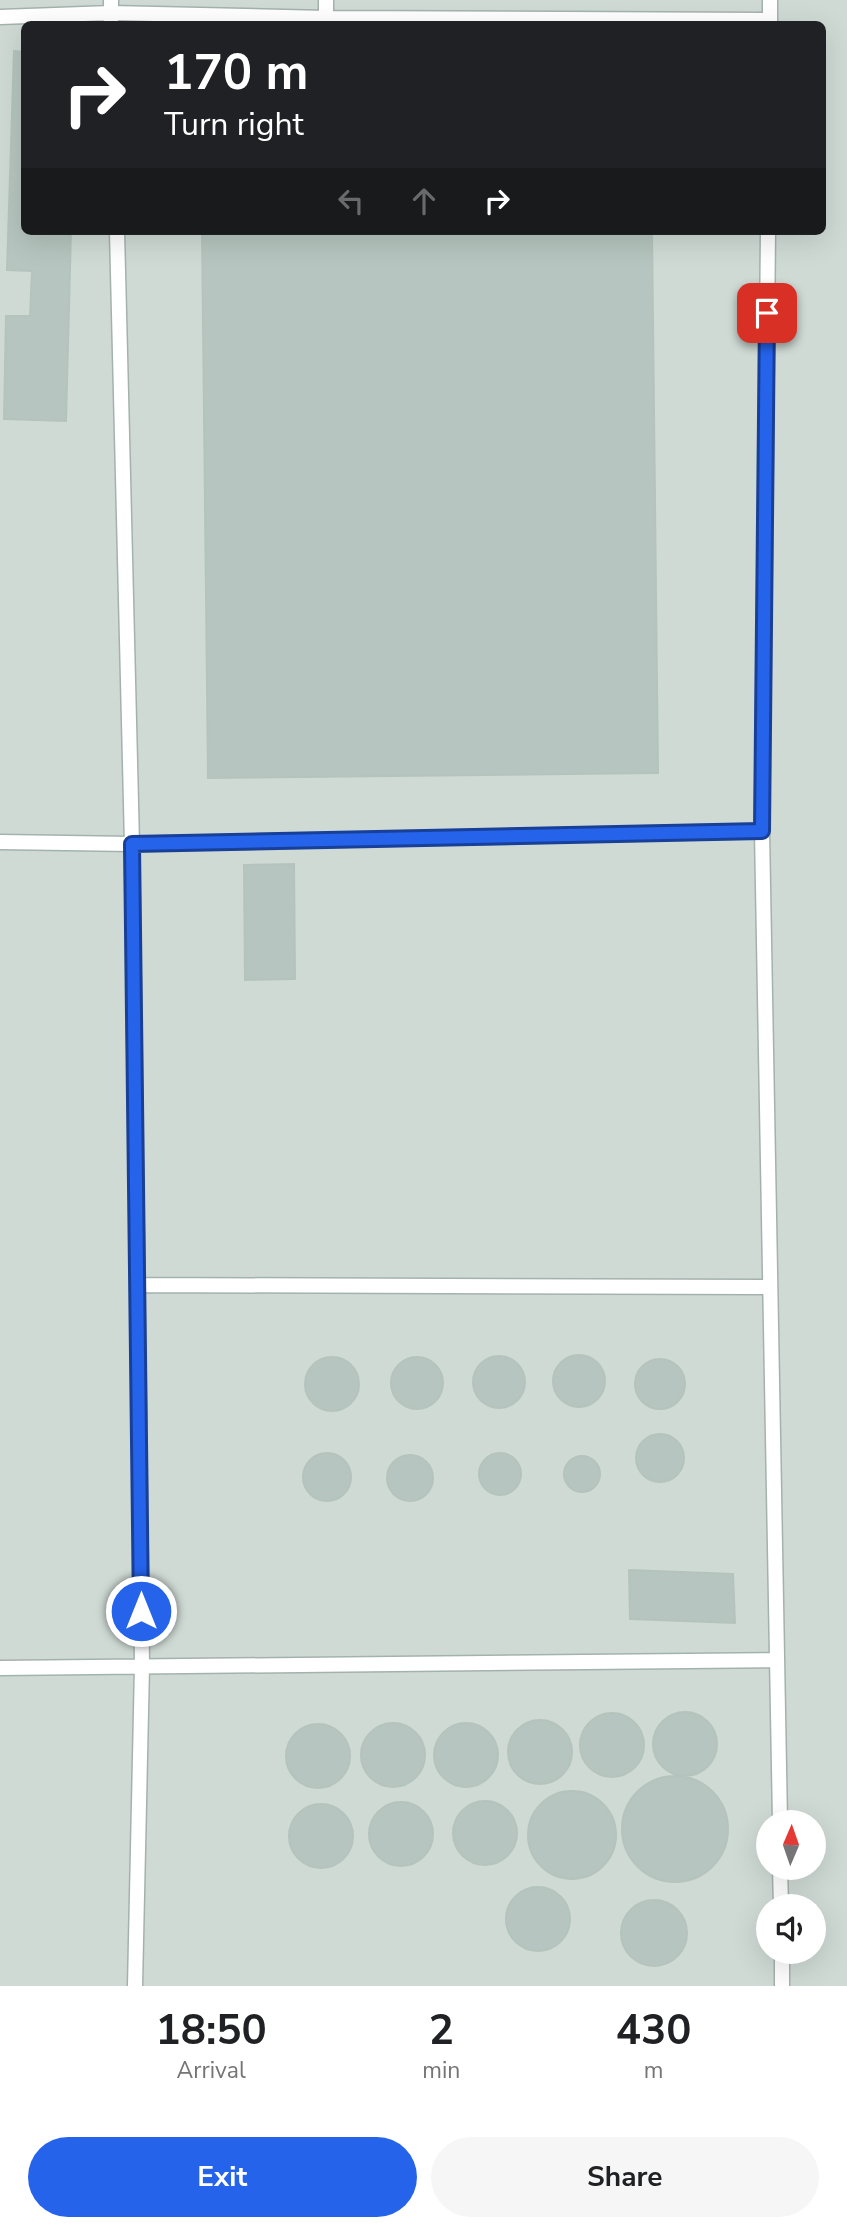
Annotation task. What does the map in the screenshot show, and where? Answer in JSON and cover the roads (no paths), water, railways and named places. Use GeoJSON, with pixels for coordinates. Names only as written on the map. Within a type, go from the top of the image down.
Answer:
{"type":"FeatureCollection","features":[{"type":"Feature","properties":{"kind":"lane"},"geometry":{"type":"LineString","coordinates":[[326,0],[326,18]]}},
{"type":"Feature","properties":{"kind":"lane"},"geometry":{"type":"LineString","coordinates":[[770,0],[770,21]]}},
{"type":"Feature","properties":{"kind":"lane"},"geometry":{"type":"LineString","coordinates":[[0,17],[111,13],[659,21]]}},
{"type":"Feature","properties":{"kind":"lane"},"geometry":{"type":"LineString","coordinates":[[117,235],[132,844],[142,1666],[135,1986]]}},
{"type":"Feature","properties":{"kind":"lane"},"geometry":{"type":"LineString","coordinates":[[768,235],[762,831],[780,1810]]}},
{"type":"Feature","properties":{"kind":"lane"},"geometry":{"type":"LineString","coordinates":[[0,842],[132,844],[762,831]]}},
{"type":"Feature","properties":{"kind":"lane"},"geometry":{"type":"LineString","coordinates":[[137,1284],[770,1287]]}},
{"type":"Feature","properties":{"kind":"lane"},"geometry":{"type":"LineString","coordinates":[[0,1668],[777,1660]]}},
{"type":"Feature","properties":{"kind":"lane"},"geometry":{"type":"LineString","coordinates":[[782,1964],[782,1986]]}}]}
